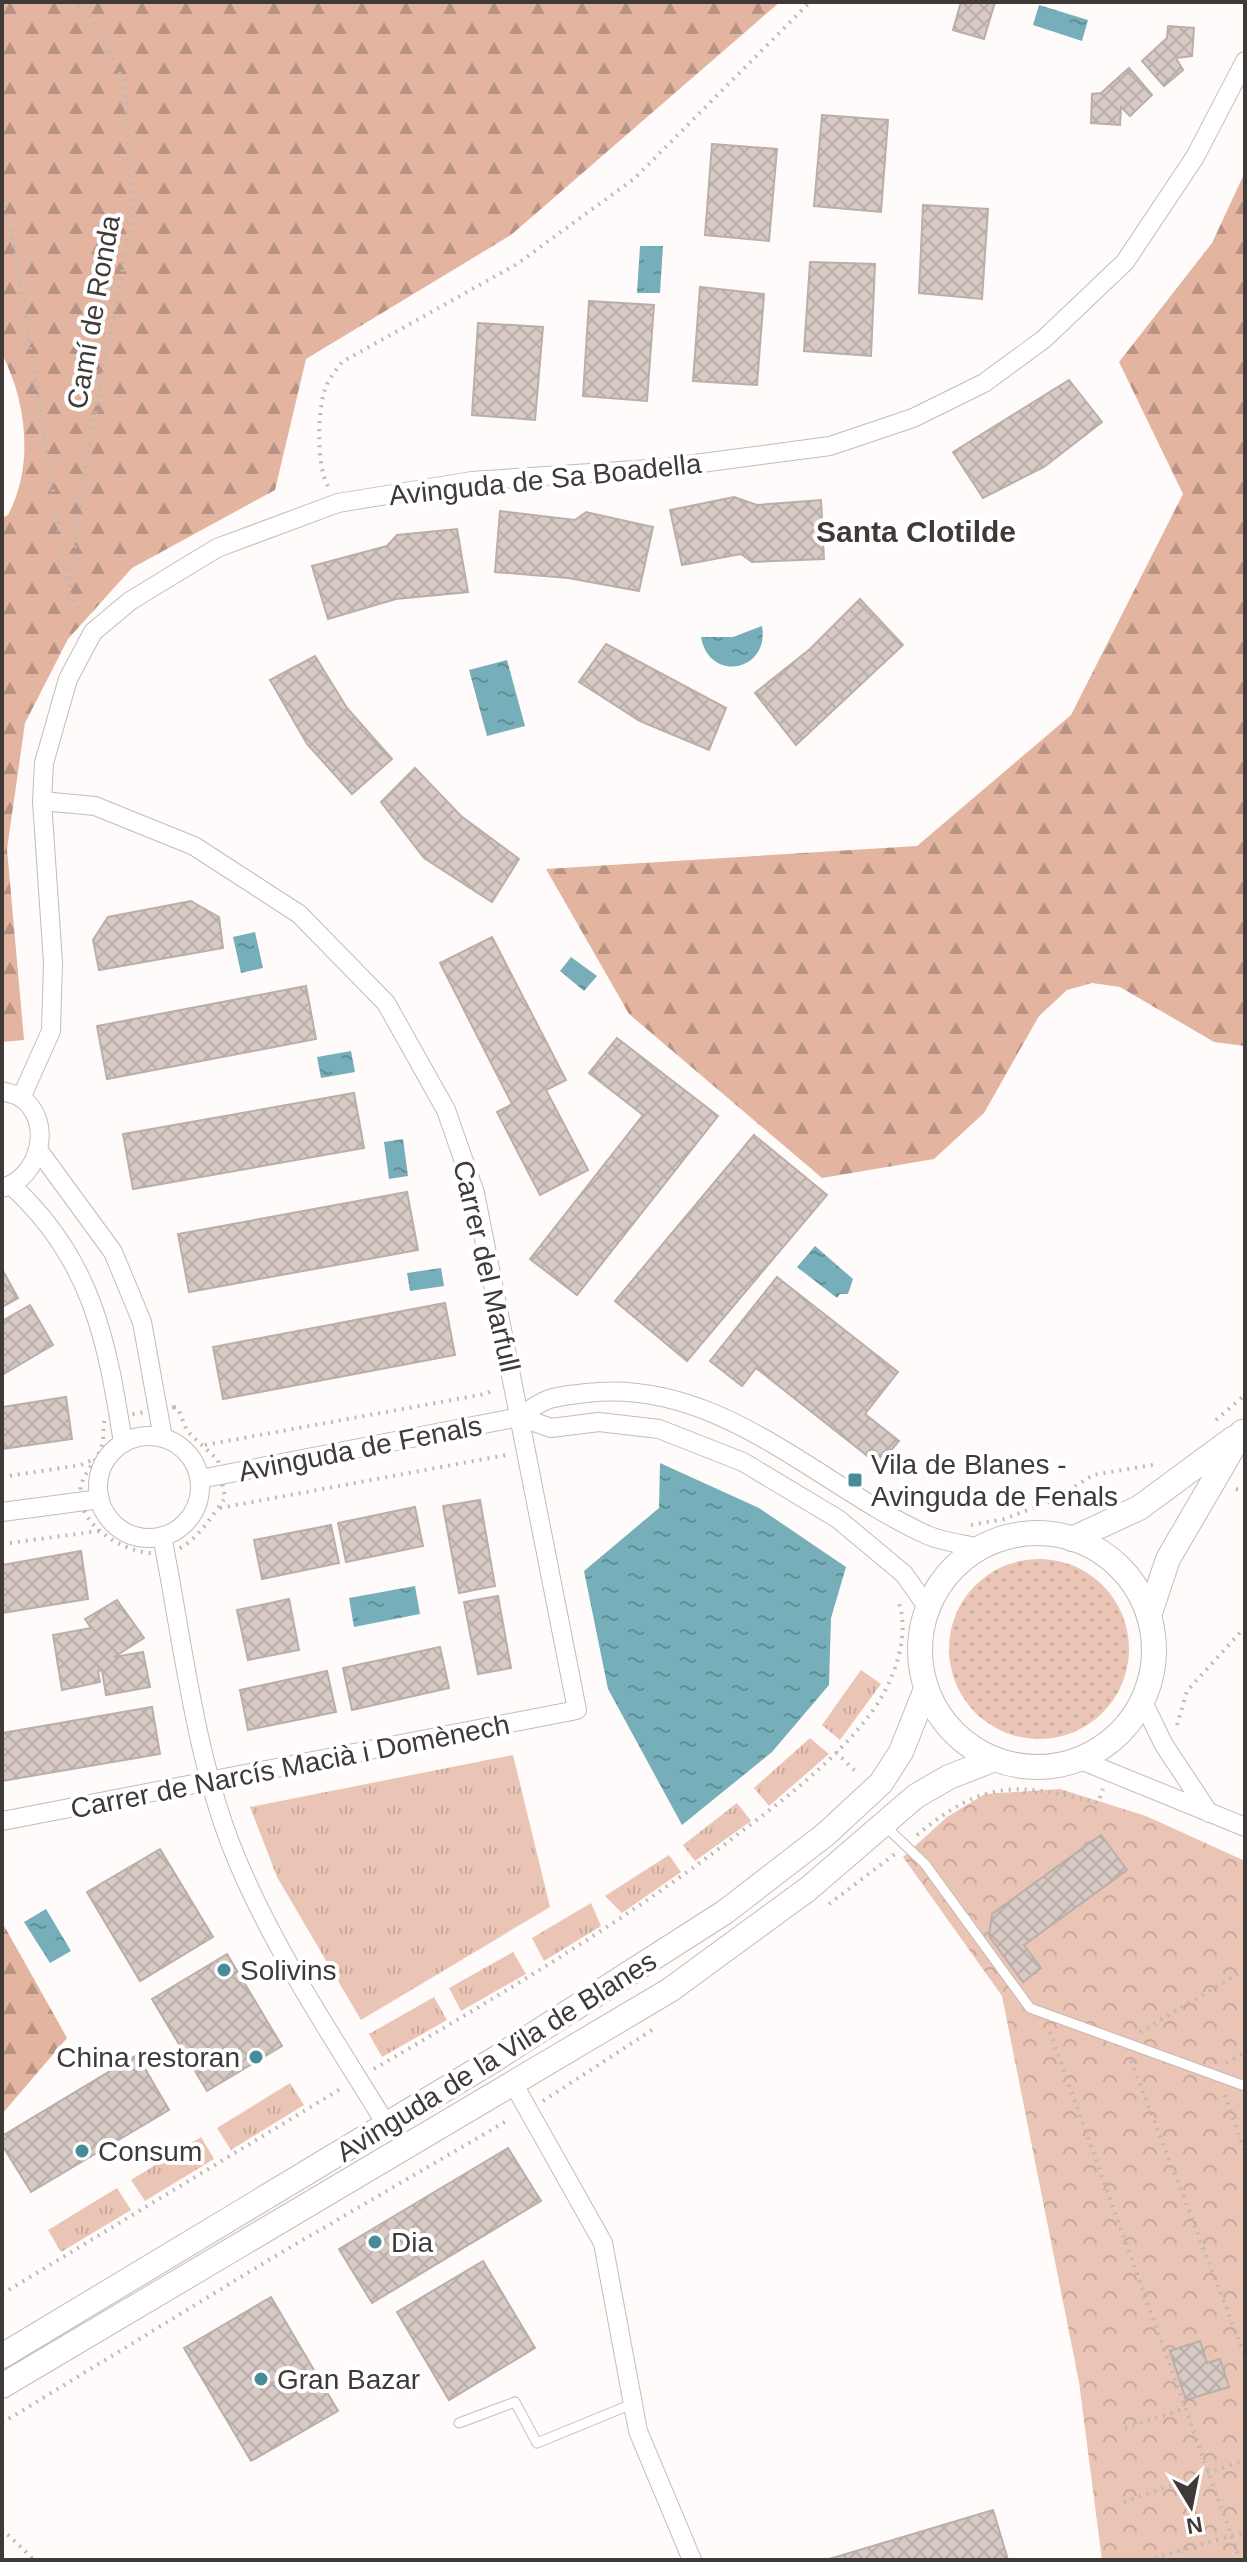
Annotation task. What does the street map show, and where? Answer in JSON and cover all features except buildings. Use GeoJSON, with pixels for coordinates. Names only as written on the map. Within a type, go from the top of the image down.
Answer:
{"type":"FeatureCollection","features":[{"type":"Feature","properties":{"kind":"main road"},"geometry":{"type":"LineString","coordinates":[[1072,1539],[1139,1508],[1243,1430]]}},
{"type":"Feature","properties":{"kind":"main road"},"geometry":{"type":"LineString","coordinates":[[1149,1616],[1168,1559],[1243,1430]]}},
{"type":"Feature","properties":{"kind":"main road"},"geometry":{"type":"LineString","coordinates":[[1021,1534],[1072,1539],[1093,1548],[1120,1568],[1134,1586],[1149,1616],[1153,1663],[1142,1700],[1119,1732],[1078,1759],[1032,1766],[995,1759],[975,1749],[949,1727],[926,1689],[920,1643],[928,1608],[949,1574],[980,1548],[1021,1534]]}},
{"type":"Feature","properties":{"kind":"main road","name":"Avinguda de la Vila de Blanes"},"geometry":{"type":"LineString","coordinates":[[2,2356],[651,1962],[725,1912],[826,1834],[862,1802],[890,1769],[908,1737],[926,1689]]}},
{"type":"Feature","properties":{"kind":"main road"},"geometry":{"type":"LineString","coordinates":[[2,2386],[670,1990],[744,1939],[916,1796],[949,1777],[995,1759]]}},
{"type":"Feature","properties":{"kind":"street","name":"Avinguda de Sa Boadella"},"geometry":{"type":"LineString","coordinates":[[21,1098],[51,1031],[53,963],[42,801],[44,763],[68,679],[93,632],[130,601],[217,548],[338,503],[472,481],[664,468],[830,446],[913,418],[984,383],[1044,339],[1125,262],[1195,157],[1245,61]]}},
{"type":"Feature","properties":{"kind":"street","name":"Carrer del Marfull"},"geometry":{"type":"LineString","coordinates":[[42,801],[95,806],[194,846],[299,914],[386,1003],[446,1110],[475,1193],[577,1710]]}},
{"type":"Feature","properties":{"kind":"street"},"geometry":{"type":"LineString","coordinates":[[2,1091],[21,1098],[37,1120],[39,1151],[29,1171],[7,1187],[39,1211],[74,1260],[99,1314],[123,1443]]}},
{"type":"Feature","properties":{"kind":"street"},"geometry":{"type":"LineString","coordinates":[[39,1151],[113,1252],[142,1322],[163,1438]]}},
{"type":"Feature","properties":{"kind":"street","name":"Avinguda de Fenals"},"geometry":{"type":"LineString","coordinates":[[200,1479],[520,1417],[544,1399],[606,1391],[669,1397],[758,1434],[881,1511],[930,1537],[980,1548]]}},
{"type":"Feature","properties":{"kind":"street","name":"Avinguda de Fenals"},"geometry":{"type":"LineString","coordinates":[[520,1417],[551,1428],[599,1422],[659,1429],[743,1462],[838,1519],[904,1574],[928,1608]]}},
{"type":"Feature","properties":{"kind":"street"},"geometry":{"type":"LineString","coordinates":[[136,1438],[163,1438],[187,1453],[200,1479],[200,1494],[187,1521],[164,1544],[131,1534],[106,1514],[100,1499],[102,1467],[111,1453],[123,1443],[136,1438]]}},
{"type":"Feature","properties":{"kind":"street"},"geometry":{"type":"LineString","coordinates":[[2,1512],[100,1499]]}},
{"type":"Feature","properties":{"kind":"street"},"geometry":{"type":"LineString","coordinates":[[164,1544],[210,1781],[237,1860],[290,1965],[386,2124]]}},
{"type":"Feature","properties":{"kind":"street"},"geometry":{"type":"LineString","coordinates":[[1142,1700],[1164,1745],[1209,1813]]}},
{"type":"Feature","properties":{"kind":"street","name":"Carrer de Narcís Macià i Domènech"},"geometry":{"type":"LineString","coordinates":[[2,1821],[577,1710]]}},
{"type":"Feature","properties":{"kind":"street"},"geometry":{"type":"LineString","coordinates":[[1078,1759],[1245,1827]]}},
{"type":"Feature","properties":{"kind":"street"},"geometry":{"type":"LineString","coordinates":[[513,2083],[603,2243],[638,2431],[692,2560]]}},
{"type":"Feature","properties":{"kind":"lane"},"geometry":{"type":"LineString","coordinates":[[884,1825],[925,1864],[1030,2008],[1245,2086]]}},
{"type":"Feature","properties":{"kind":"lane"},"geometry":{"type":"LineString","coordinates":[[459,2423],[515,2402],[537,2443],[632,2404]]}},
{"type":"Feature","properties":{"kind":"path"},"geometry":{"type":"LineString","coordinates":[[62,2],[82,9]]}},
{"type":"Feature","properties":{"kind":"path","name":"Camí de Ronda"},"geometry":{"type":"LineString","coordinates":[[69,593],[86,461],[132,220],[125,83],[79,2]]}},
{"type":"Feature","properties":{"kind":"path"},"geometry":{"type":"LineString","coordinates":[[338,503],[322,477],[320,418],[327,384],[342,362],[517,264],[635,178],[810,2]]}},
{"type":"Feature","properties":{"kind":"path"},"geometry":{"type":"LineString","coordinates":[[2,190],[16,258],[69,593],[93,632]]}},
{"type":"Feature","properties":{"kind":"path"},"geometry":{"type":"LineString","coordinates":[[2,503],[2,539]]}},
{"type":"Feature","properties":{"kind":"path"},"geometry":{"type":"LineString","coordinates":[[203,1445],[485,1394],[500,1381]]}},
{"type":"Feature","properties":{"kind":"path"},"geometry":{"type":"LineString","coordinates":[[178,1408],[187,1431],[218,1460],[225,1498],[210,1522],[186,1543],[164,1544],[138,1552],[101,1531],[85,1516],[80,1500],[81,1479],[96,1458],[105,1434],[103,1422],[158,1411],[178,1408]]}},
{"type":"Feature","properties":{"kind":"path"},"geometry":{"type":"LineString","coordinates":[[217,1509],[489,1456],[512,1457]]}},
{"type":"Feature","properties":{"kind":"path"},"geometry":{"type":"LineString","coordinates":[[2,1477],[81,1465],[96,1458]]}},
{"type":"Feature","properties":{"kind":"path"},"geometry":{"type":"LineString","coordinates":[[965,1526],[1004,1519],[1052,1501],[1093,1475],[1169,1463]]}},
{"type":"Feature","properties":{"kind":"path"},"geometry":{"type":"LineString","coordinates":[[1236,1489],[1245,1492]]}},
{"type":"Feature","properties":{"kind":"path"},"geometry":{"type":"LineString","coordinates":[[2,1544],[101,1531]]}},
{"type":"Feature","properties":{"kind":"path"},"geometry":{"type":"LineString","coordinates":[[2,2294],[566,1956],[693,1869],[836,1752],[870,1716],[896,1668],[902,1632],[900,1607],[894,1593]]}},
{"type":"Feature","properties":{"kind":"path"},"geometry":{"type":"LineString","coordinates":[[1245,1970],[1123,2042],[1245,2356]]}},
{"type":"Feature","properties":{"kind":"path"},"geometry":{"type":"LineString","coordinates":[[1043,2013],[1240,2560]]}},
{"type":"Feature","properties":{"kind":"path"},"geometry":{"type":"LineString","coordinates":[[1219,2077],[1245,2153]]}},
{"type":"Feature","properties":{"kind":"path"},"geometry":{"type":"LineString","coordinates":[[1125,2428],[1184,2408]]}},
{"type":"Feature","properties":{"kind":"path"},"geometry":{"type":"LineString","coordinates":[[1124,2502],[1245,2460]]}},
{"type":"Feature","properties":{"kind":"path"},"geometry":{"type":"LineString","coordinates":[[2,2529],[34,2560]]}},
{"type":"Feature","properties":{"kind":"path"},"geometry":{"type":"LineString","coordinates":[[1147,2560],[1245,2532]]}},
{"type":"Feature","properties":{"kind":"green space"},"geometry":{"type":"Polygon","coordinates":[[[2,2],[780,2],[511,235],[306,359],[275,490],[132,568],[68,639],[25,723],[7,849],[24,1040],[2,1042],[2,518],[8,515],[22,476],[24,434],[17,393],[2,354],[2,2]]]}},
{"type":"Feature","properties":{"kind":"green space"},"geometry":{"type":"Polygon","coordinates":[[[1245,172],[1245,1046],[1214,1042],[1120,987],[1092,983],[1067,990],[1039,1016],[984,1113],[934,1159],[822,1178],[629,1014],[546,869],[917,846],[1071,715],[1183,494],[1119,362],[1212,243],[1245,172]]]}},
{"type":"Feature","properties":{"kind":"green space"},"geometry":{"type":"Polygon","coordinates":[[[1039,1559],[1074,1565],[1103,1585],[1123,1614],[1129,1649],[1123,1684],[1103,1713],[1074,1733],[1039,1739],[1004,1733],[975,1713],[955,1684],[949,1649],[955,1614],[975,1585],[1004,1565],[1039,1559]]]}},
{"type":"Feature","properties":{"kind":"green space"},"geometry":{"type":"Polygon","coordinates":[[[861,1670],[881,1684],[840,1740],[822,1725],[861,1670]]]}},
{"type":"Feature","properties":{"kind":"green space"},"geometry":{"type":"Polygon","coordinates":[[[810,1738],[829,1754],[769,1806],[754,1788],[810,1738]]]}},
{"type":"Feature","properties":{"kind":"green space"},"geometry":{"type":"Polygon","coordinates":[[[513,1755],[550,1907],[361,2020],[277,1877],[250,1807],[513,1755]]]}},
{"type":"Feature","properties":{"kind":"green space"},"geometry":{"type":"Polygon","coordinates":[[[1060,1789],[1146,1816],[1245,1861],[1245,2560],[1102,2560],[1079,2382],[1002,1996],[903,1857],[947,1817],[985,1794],[1060,1789]]]}},
{"type":"Feature","properties":{"kind":"green space"},"geometry":{"type":"Polygon","coordinates":[[[737,1803],[751,1821],[695,1861],[683,1845],[737,1803]]]}},
{"type":"Feature","properties":{"kind":"green space"},"geometry":{"type":"Polygon","coordinates":[[[669,1855],[681,1872],[622,1913],[605,1896],[669,1855]]]}},
{"type":"Feature","properties":{"kind":"green space"},"geometry":{"type":"Polygon","coordinates":[[[591,1903],[601,1926],[544,1961],[532,1938],[591,1903]]]}},
{"type":"Feature","properties":{"kind":"green space"},"geometry":{"type":"Polygon","coordinates":[[[2,1922],[67,2038],[2,2114],[2,1922]]]}},
{"type":"Feature","properties":{"kind":"green space"},"geometry":{"type":"Polygon","coordinates":[[[513,1952],[526,1974],[461,2011],[449,1988],[513,1952]]]}},
{"type":"Feature","properties":{"kind":"green space"},"geometry":{"type":"Polygon","coordinates":[[[434,1997],[447,2020],[382,2057],[369,2034],[434,1997]]]}},
{"type":"Feature","properties":{"kind":"green space"},"geometry":{"type":"Polygon","coordinates":[[[290,2083],[304,2105],[231,2150],[217,2128],[290,2083]]]}},
{"type":"Feature","properties":{"kind":"green space"},"geometry":{"type":"Polygon","coordinates":[[[201,2137],[214,2159],[145,2201],[131,2180],[201,2137]]]}},
{"type":"Feature","properties":{"kind":"green space"},"geometry":{"type":"Polygon","coordinates":[[[117,2188],[131,2210],[61,2252],[48,2230],[117,2188]]]}},
{"type":"Feature","properties":{"kind":"water"},"geometry":{"type":"Polygon","coordinates":[[[1039,5],[1088,20],[1082,41],[1033,25],[1039,5]]]}},
{"type":"Feature","properties":{"kind":"water"},"geometry":{"type":"Polygon","coordinates":[[[640,246],[663,246],[660,293],[637,293],[640,246]]]}},
{"type":"Feature","properties":{"kind":"water"},"geometry":{"type":"Polygon","coordinates":[[[762,626],[762,642],[757,654],[738,666],[726,666],[715,661],[706,652],[701,637],[733,637],[762,626]]]}},
{"type":"Feature","properties":{"kind":"water"},"geometry":{"type":"Polygon","coordinates":[[[507,660],[525,726],[487,736],[469,670],[507,660]]]}},
{"type":"Feature","properties":{"kind":"water"},"geometry":{"type":"Polygon","coordinates":[[[255,932],[263,968],[241,973],[233,937],[255,932]]]}},
{"type":"Feature","properties":{"kind":"water"},"geometry":{"type":"Polygon","coordinates":[[[571,957],[597,976],[584,991],[560,971],[571,957]]]}},
{"type":"Feature","properties":{"kind":"water"},"geometry":{"type":"Polygon","coordinates":[[[351,1051],[355,1072],[321,1078],[317,1057],[351,1051]]]}},
{"type":"Feature","properties":{"kind":"water"},"geometry":{"type":"Polygon","coordinates":[[[403,1139],[408,1176],[389,1179],[384,1142],[403,1139]]]}},
{"type":"Feature","properties":{"kind":"water"},"geometry":{"type":"Polygon","coordinates":[[[815,1246],[853,1279],[848,1294],[840,1294],[837,1298],[797,1267],[815,1246]]]}},
{"type":"Feature","properties":{"kind":"water"},"geometry":{"type":"Polygon","coordinates":[[[441,1268],[444,1286],[410,1291],[407,1273],[441,1268]]]}},
{"type":"Feature","properties":{"kind":"water"},"geometry":{"type":"Polygon","coordinates":[[[660,1463],[759,1508],[846,1567],[831,1618],[829,1685],[772,1752],[682,1825],[608,1689],[584,1571],[659,1508],[660,1463]]]}},
{"type":"Feature","properties":{"kind":"water"},"geometry":{"type":"Polygon","coordinates":[[[415,1586],[420,1614],[354,1627],[349,1598],[415,1586]]]}},
{"type":"Feature","properties":{"kind":"water"},"geometry":{"type":"Polygon","coordinates":[[[46,1909],[71,1951],[50,1963],[24,1922],[46,1909]]]}},
{"type":"Feature","properties":{"kind":"place","name":"Vila de Blanes - Avinguda de Fenals"},"geometry":{"type":"Point","coordinates":[855,1480]}},
{"type":"Feature","properties":{"kind":"place","name":"Solivins"},"geometry":{"type":"Point","coordinates":[224,1970]}},
{"type":"Feature","properties":{"kind":"place","name":"China restoran"},"geometry":{"type":"Point","coordinates":[256,2057]}},
{"type":"Feature","properties":{"kind":"place","name":"Consum"},"geometry":{"type":"Point","coordinates":[82,2151]}},
{"type":"Feature","properties":{"kind":"place","name":"Dia"},"geometry":{"type":"Point","coordinates":[375,2242]}},
{"type":"Feature","properties":{"kind":"place","name":"Gran Bazar"},"geometry":{"type":"Point","coordinates":[261,2379]}},
{"type":"Feature","properties":{"kind":"district","name":"Santa Clotilde"},"geometry":{"type":"Point","coordinates":[916,532]}}]}
